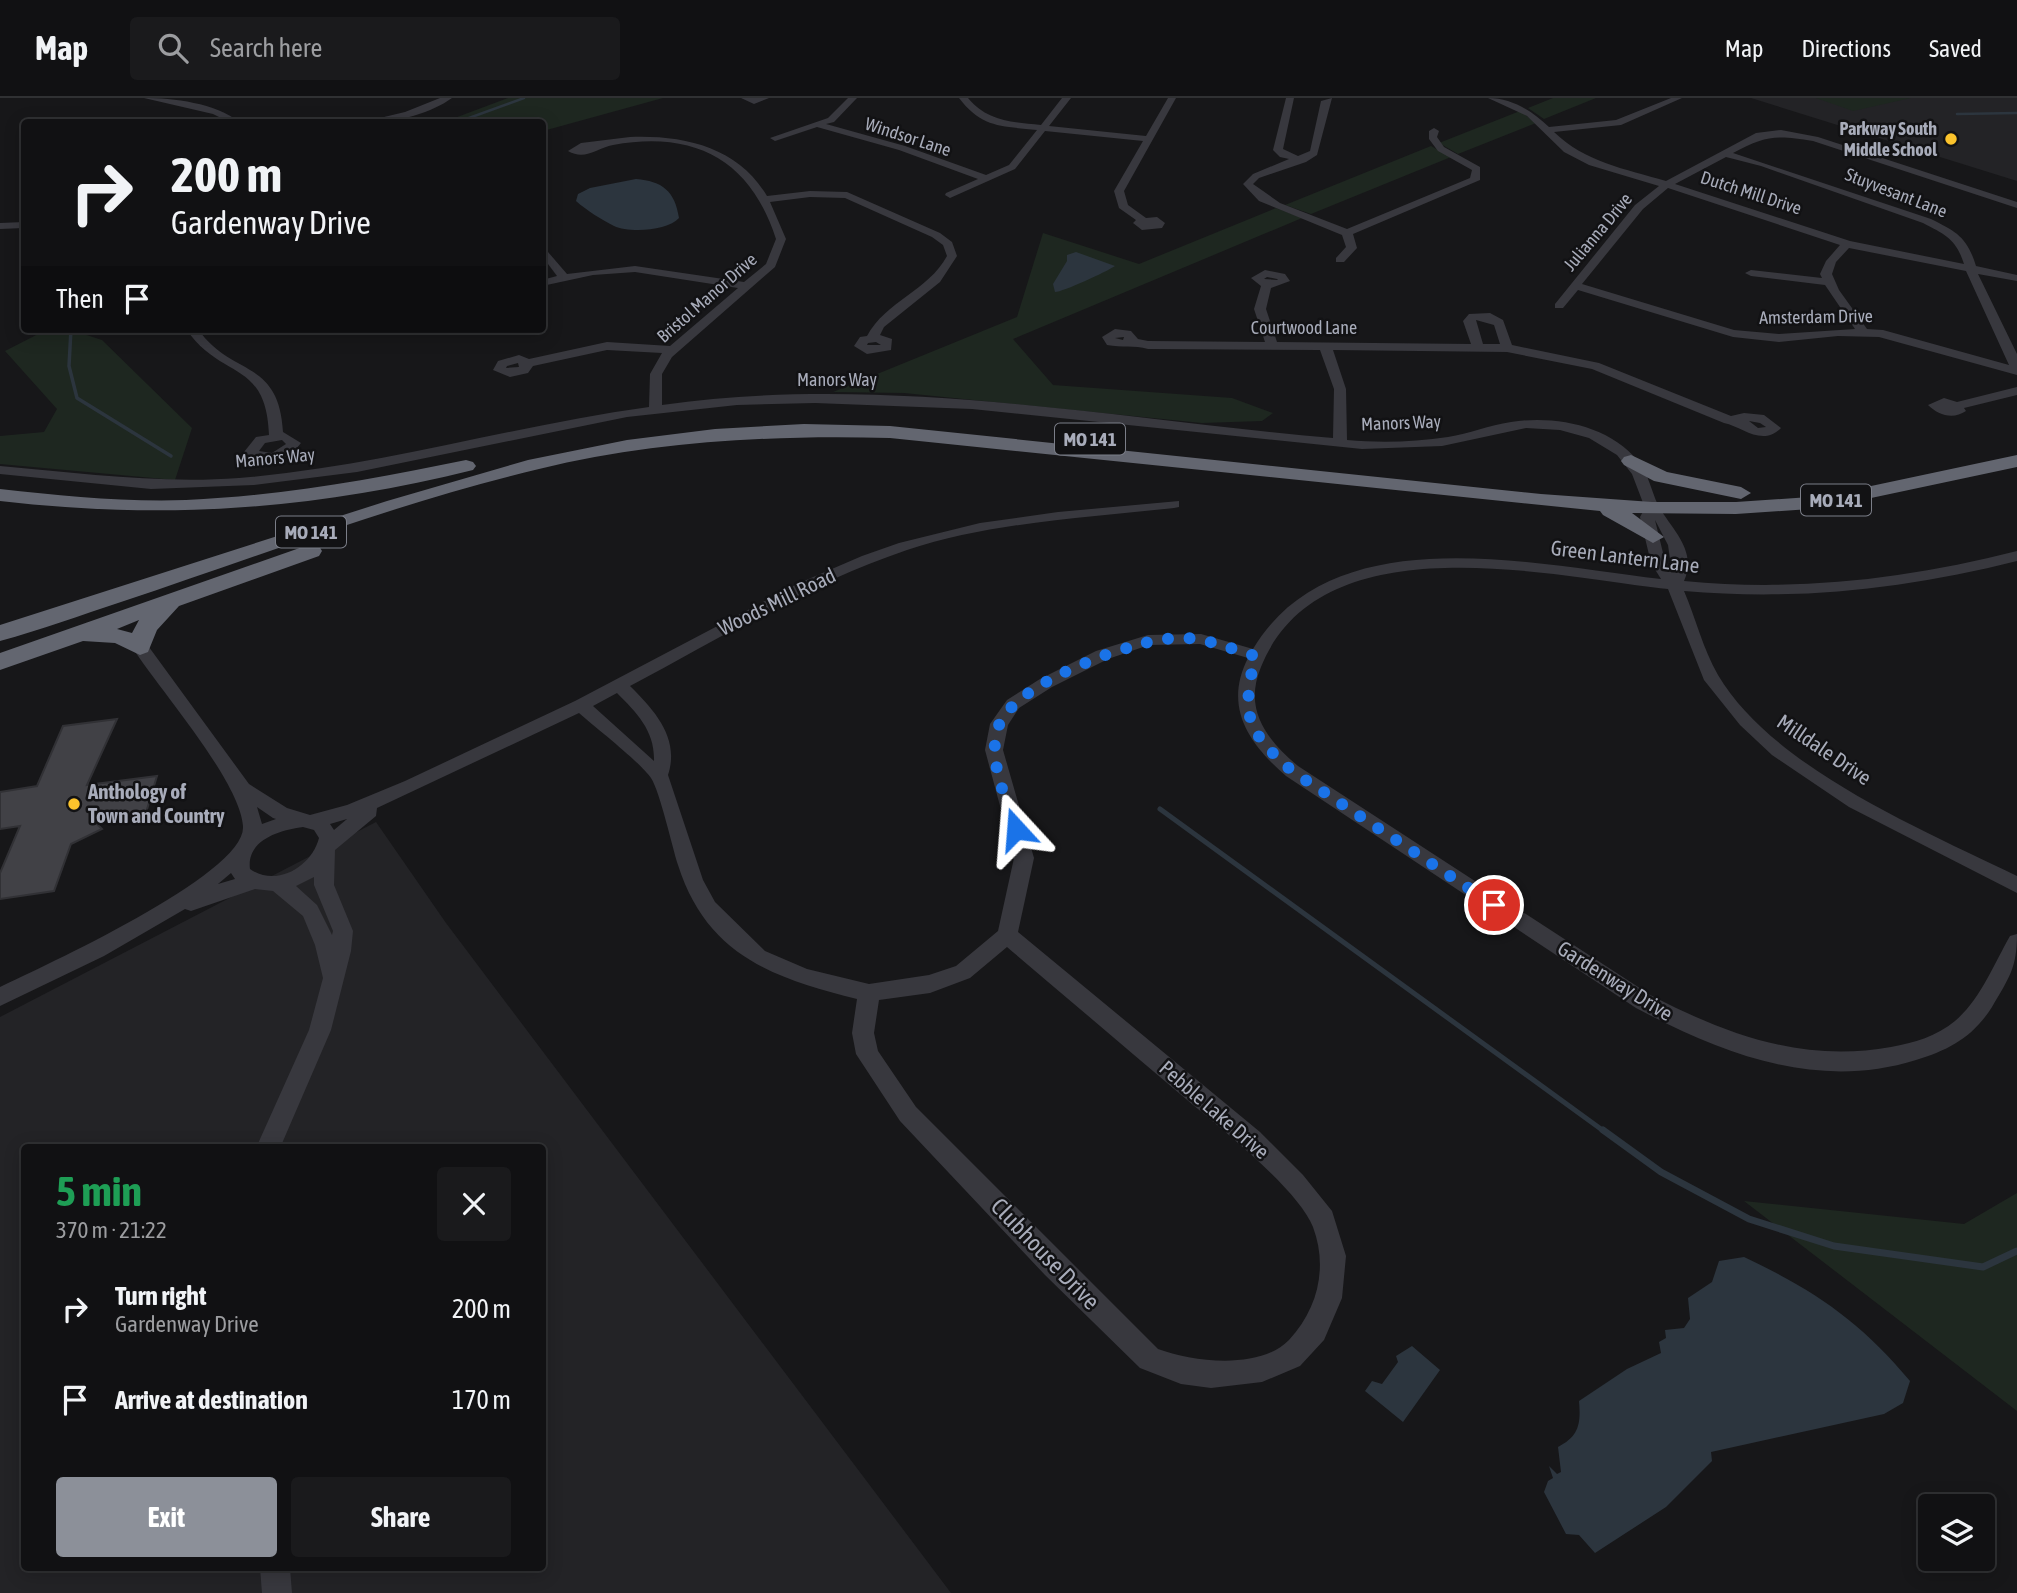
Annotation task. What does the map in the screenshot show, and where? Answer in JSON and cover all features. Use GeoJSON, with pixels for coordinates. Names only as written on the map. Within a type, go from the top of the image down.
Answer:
{"type":"FeatureCollection","features":[{"type":"Feature","properties":{"kind":"highway","name":"MO 141"},"geometry":{"type":"LineString","coordinates":[[0,618],[424,482],[533,452],[624,434],[712,424],[799,419],[884,420],[1602,498]]}},
{"type":"Feature","properties":{"kind":"highway","name":"MO 141"},"geometry":{"type":"LineString","coordinates":[[0,634],[442,490],[535,464],[627,446],[761,432],[890,432],[1650,501],[1706,509],[1838,500],[2017,461]]}},
{"type":"Feature","properties":{"kind":"highway","name":"MO 141"},"geometry":{"type":"LineString","coordinates":[[1650,501],[1860,479],[2017,444]]}},
{"type":"Feature","properties":{"kind":"highway"},"geometry":{"type":"LineString","coordinates":[[0,662],[176,601],[506,480],[627,446]]}},
{"type":"Feature","properties":{"kind":"highway"},"geometry":{"type":"LineString","coordinates":[[0,495],[103,505],[227,504],[349,489],[533,452]]}},
{"type":"Feature","properties":{"kind":"highway"},"geometry":{"type":"LineString","coordinates":[[1706,509],[1680,522],[1662,536],[1633,521],[1602,498],[1629,484],[1634,466],[1669,479],[1741,493]]}},
{"type":"Feature","properties":{"kind":"highway"},"geometry":{"type":"LineString","coordinates":[[67,640],[116,635],[128,638],[140,648],[146,626],[176,601]]}},
{"type":"Feature","properties":{"kind":"street"},"geometry":{"type":"LineString","coordinates":[[148,98],[216,113],[229,119]]}},
{"type":"Feature","properties":{"kind":"street"},"geometry":{"type":"LineString","coordinates":[[383,119],[407,114],[448,98]]}},
{"type":"Feature","properties":{"kind":"street"},"geometry":{"type":"LineString","coordinates":[[745,98],[754,101],[765,98]]}},
{"type":"Feature","properties":{"kind":"street"},"geometry":{"type":"LineString","coordinates":[[775,138],[838,116],[853,98]]}},
{"type":"Feature","properties":{"kind":"street"},"geometry":{"type":"LineString","coordinates":[[963,98],[971,111],[992,121]]}},
{"type":"Feature","properties":{"kind":"street"},"geometry":{"type":"LineString","coordinates":[[950,195],[1012,167],[1045,129],[1067,98]]}},
{"type":"Feature","properties":{"kind":"street"},"geometry":{"type":"LineString","coordinates":[[1142,219],[1123,206],[1119,191],[1172,98]]}},
{"type":"Feature","properties":{"kind":"street"},"geometry":{"type":"LineString","coordinates":[[1290,98],[1278,150],[1283,155],[1303,160]]}},
{"type":"Feature","properties":{"kind":"street"},"geometry":{"type":"LineString","coordinates":[[1328,98],[1325,101],[1317,149],[1303,160],[1256,176],[1250,180],[1249,189],[1266,201],[1346,233],[1475,180],[1479,176],[1477,169],[1435,145],[1432,137],[1441,129]]}},
{"type":"Feature","properties":{"kind":"street","name":"Dutch Mill Drive"},"geometry":{"type":"LineString","coordinates":[[1492,98],[1530,114],[1582,159],[1847,244],[2017,278]]}},
{"type":"Feature","properties":{"kind":"street"},"geometry":{"type":"LineString","coordinates":[[1548,130],[1611,125],[1678,98]]}},
{"type":"Feature","properties":{"kind":"street"},"geometry":{"type":"LineString","coordinates":[[979,116],[968,122],[992,121],[1150,139]]}},
{"type":"Feature","properties":{"kind":"street","name":"Windsor Lane"},"geometry":{"type":"LineString","coordinates":[[818,125],[913,152],[988,179]]}},
{"type":"Feature","properties":{"kind":"street","name":"Julianna Drive"},"geometry":{"type":"LineString","coordinates":[[1559,306],[1639,207],[1666,184],[1759,135],[1781,134],[1815,139],[2017,205]]}},
{"type":"Feature","properties":{"kind":"street","name":"Bristol Manor Drive"},"geometry":{"type":"LineString","coordinates":[[593,147],[630,139],[657,139],[687,145],[731,162],[749,177],[779,234],[780,243],[771,265],[671,351],[656,374],[655,409]]}},
{"type":"Feature","properties":{"kind":"street","name":"Stuyvesant Lane"},"geometry":{"type":"LineString","coordinates":[[1723,153],[1764,164],[1939,227],[1964,246],[1972,271],[2017,371]]}},
{"type":"Feature","properties":{"kind":"street"},"geometry":{"type":"LineString","coordinates":[[762,200],[810,194],[847,195],[936,235],[948,244],[952,256],[946,269],[886,318],[876,328],[872,338]]}},
{"type":"Feature","properties":{"kind":"street"},"geometry":{"type":"LineString","coordinates":[[0,226],[21,225]]}},
{"type":"Feature","properties":{"kind":"street"},"geometry":{"type":"LineString","coordinates":[[1339,260],[1352,248],[1346,233]]}},
{"type":"Feature","properties":{"kind":"street"},"geometry":{"type":"LineString","coordinates":[[1847,244],[1827,268],[1828,282],[1863,332]]}},
{"type":"Feature","properties":{"kind":"street"},"geometry":{"type":"LineString","coordinates":[[546,253],[564,278]]}},
{"type":"Feature","properties":{"kind":"street"},"geometry":{"type":"LineString","coordinates":[[546,282],[618,270],[654,270],[747,286]]}},
{"type":"Feature","properties":{"kind":"street"},"geometry":{"type":"LineString","coordinates":[[1751,273],[1828,282]]}},
{"type":"Feature","properties":{"kind":"street"},"geometry":{"type":"LineString","coordinates":[[1267,284],[1260,309],[1272,345]]}},
{"type":"Feature","properties":{"kind":"street","name":"Amsterdam Drive"},"geometry":{"type":"LineString","coordinates":[[1576,286],[1645,304],[1710,327],[1754,337],[1863,332],[1920,343],[2017,371]]}},
{"type":"Feature","properties":{"kind":"street"},"geometry":{"type":"LineString","coordinates":[[1478,346],[1469,321],[1473,316],[1483,315],[1499,323],[1507,348]]}},
{"type":"Feature","properties":{"kind":"street"},"geometry":{"type":"LineString","coordinates":[[195,333],[208,349],[246,370],[265,387],[276,411],[275,436]]}},
{"type":"Feature","properties":{"kind":"street","name":"Courtwood Lane"},"geometry":{"type":"LineString","coordinates":[[1131,341],[1148,345],[1507,348],[1595,366],[1729,420],[1741,421]]}},
{"type":"Feature","properties":{"kind":"street"},"geometry":{"type":"LineString","coordinates":[[1325,345],[1340,388],[1340,443]]}},
{"type":"Feature","properties":{"kind":"street"},"geometry":{"type":"LineString","coordinates":[[528,363],[607,346],[671,351]]}},
{"type":"Feature","properties":{"kind":"street"},"geometry":{"type":"LineString","coordinates":[[1956,406],[2017,391]]}},
{"type":"Feature","properties":{"kind":"street","name":"Manors Way"},"geometry":{"type":"LineString","coordinates":[[0,470],[148,484],[265,480],[366,466],[577,421],[655,409],[735,401],[874,399],[1340,443],[1425,444],[1536,424],[1563,426],[1598,437],[1634,466]]}},
{"type":"Feature","properties":{"kind":"street"},"geometry":{"type":"LineString","coordinates":[[275,436],[289,437],[293,443],[289,449],[270,457],[253,455],[251,448],[261,440],[275,436]]}},
{"type":"Feature","properties":{"kind":"street"},"geometry":{"type":"LineString","coordinates":[[265,480],[270,457]]}},
{"type":"Feature","properties":{"kind":"street"},"geometry":{"type":"LineString","coordinates":[[1634,466],[1650,501]]}},
{"type":"Feature","properties":{"kind":"street","name":"Milldale Drive"},"geometry":{"type":"LineString","coordinates":[[1650,501],[1647,517],[1662,536],[1661,568],[1674,585],[1702,664],[1718,688],[1759,733],[1843,794],[2017,885]]}},
{"type":"Feature","properties":{"kind":"street","name":"Woods Mill Road"},"geometry":{"type":"LineString","coordinates":[[308,820],[354,811],[409,786],[581,705],[723,626],[874,556],[949,535],[1033,519],[1174,503]]}},
{"type":"Feature","properties":{"kind":"street","name":"Green Lantern Lane"},"geometry":{"type":"LineString","coordinates":[[1255,656],[1280,623],[1314,596],[1331,587],[1397,568],[1449,561],[1755,591],[1852,589],[1958,571],[2017,556]]}},
{"type":"Feature","properties":{"kind":"street"},"geometry":{"type":"LineString","coordinates":[[581,705],[659,775],[693,880],[708,908],[729,931],[758,957],[804,978],[869,993],[930,984],[963,972],[1007,935],[1024,858],[994,750],[999,724],[1013,704],[1046,683],[1102,655],[1148,640],[1201,639],[1255,656]]}},
{"type":"Feature","properties":{"kind":"street"},"geometry":{"type":"LineString","coordinates":[[140,648],[242,789],[253,827],[239,858],[241,873],[254,882]]}},
{"type":"Feature","properties":{"kind":"street","name":"Gardenway Drive"},"geometry":{"type":"LineString","coordinates":[[1255,656],[1247,694],[1254,732],[1292,771],[1644,1002],[1689,1027],[1723,1041],[1760,1054],[1804,1062],[1859,1064],[1914,1051],[1940,1042],[1966,1026],[2017,942]]}},
{"type":"Feature","properties":{"kind":"street"},"geometry":{"type":"LineString","coordinates":[[619,685],[648,712],[657,728],[665,762],[659,775]]}},
{"type":"Feature","properties":{"kind":"street","name":"Woods Mill Road"},"geometry":{"type":"LineString","coordinates":[[327,849],[361,816],[409,786]]}},
{"type":"Feature","properties":{"kind":"street"},"geometry":{"type":"LineString","coordinates":[[242,789],[280,813],[308,820],[326,830],[324,884],[343,931],[320,1030],[270,1144]]}},
{"type":"Feature","properties":{"kind":"street"},"geometry":{"type":"LineString","coordinates":[[151,919],[213,879],[246,845],[269,828],[308,820]]}},
{"type":"Feature","properties":{"kind":"street"},"geometry":{"type":"LineString","coordinates":[[0,997],[151,919],[220,891],[254,882],[276,883],[311,869],[327,849]]}},
{"type":"Feature","properties":{"kind":"street"},"geometry":{"type":"LineString","coordinates":[[276,883],[301,897],[312,912],[333,976]]}},
{"type":"Feature","properties":{"kind":"street","name":"Pebble Lake Drive"},"geometry":{"type":"LineString","coordinates":[[1007,935],[1252,1140],[1309,1201],[1323,1219],[1333,1256],[1329,1298],[1315,1331]]}},
{"type":"Feature","properties":{"kind":"street","name":"Clubhouse Drive"},"geometry":{"type":"LineString","coordinates":[[869,993],[863,1033],[867,1055],[908,1114],[1054,1266],[1149,1359],[1181,1371],[1203,1374],[1262,1369],[1291,1357],[1315,1331]]}},
{"type":"Feature","properties":{"kind":"street"},"geometry":{"type":"LineString","coordinates":[[275,1571],[277,1593]]}},
{"type":"Feature","properties":{"kind":"shaded area"},"geometry":{"type":"Polygon","coordinates":[[[508,98],[663,98],[546,130],[546,119],[452,119],[508,98]]]}},
{"type":"Feature","properties":{"kind":"shaded area"},"geometry":{"type":"Polygon","coordinates":[[[1553,98],[1596,98],[1544,119],[1528,108],[1553,98]]]}},
{"type":"Feature","properties":{"kind":"shaded area","name":"Parkway South Middle School"},"geometry":{"type":"Polygon","coordinates":[[[1751,98],[2017,98],[2017,181],[1751,98]]]}},
{"type":"Feature","properties":{"kind":"shaded area"},"geometry":{"type":"Polygon","coordinates":[[[1816,98],[1911,98],[1853,111],[1816,98]]]}},
{"type":"Feature","properties":{"kind":"shaded area"},"geometry":{"type":"Polygon","coordinates":[[[1520,111],[1536,123],[1458,154],[1439,143],[1520,111]]]}},
{"type":"Feature","properties":{"kind":"shaded area"},"geometry":{"type":"Polygon","coordinates":[[[1431,146],[1451,157],[1311,214],[1285,205],[1431,146]]]}},
{"type":"Feature","properties":{"kind":"shaded area"},"geometry":{"type":"Polygon","coordinates":[[[636,179],[653,182],[666,189],[674,201],[679,218],[658,228],[621,228],[599,218],[576,201],[578,194],[590,188],[636,179]]]}},
{"type":"Feature","properties":{"kind":"shaded area"},"geometry":{"type":"Polygon","coordinates":[[[1276,208],[1302,218],[1013,339],[1053,385],[1232,398],[1273,413],[1262,421],[1202,423],[904,393],[833,392],[1017,317],[1043,233],[1139,264],[1276,208]]]}},
{"type":"Feature","properties":{"kind":"shaded area"},"geometry":{"type":"Polygon","coordinates":[[[1076,252],[1115,266],[1055,292],[1053,284],[1067,261],[1067,255],[1076,252]]]}},
{"type":"Feature","properties":{"kind":"shaded area"},"geometry":{"type":"Polygon","coordinates":[[[40,333],[80,333],[102,340],[192,428],[175,480],[0,464],[0,436],[44,432],[57,409],[5,351],[40,333]]]}},
{"type":"Feature","properties":{"kind":"shaded area"},"geometry":{"type":"Polygon","coordinates":[[[376,822],[446,923],[951,1593],[0,1593],[0,1017],[376,822]]]}},
{"type":"Feature","properties":{"kind":"shaded area"},"geometry":{"type":"Polygon","coordinates":[[[2017,1193],[2017,1411],[1744,1201],[1964,1224],[2017,1193]]]}},
{"type":"Feature","properties":{"kind":"shaded area"},"geometry":{"type":"Polygon","coordinates":[[[1744,1257],[1814,1295],[1873,1341],[1910,1381],[1903,1403],[1884,1414],[1711,1452],[1712,1461],[1666,1507],[1595,1553],[1579,1535],[1566,1534],[1544,1492],[1548,1481],[1553,1478],[1549,1466],[1557,1474],[1561,1472],[1558,1447],[1574,1434],[1577,1428],[1580,1416],[1579,1401],[1627,1369],[1661,1353],[1659,1342],[1666,1338],[1665,1330],[1684,1328],[1690,1319],[1688,1298],[1712,1282],[1719,1261],[1744,1257]]]}},
{"type":"Feature","properties":{"kind":"shaded area"},"geometry":{"type":"Polygon","coordinates":[[[1412,1346],[1440,1370],[1403,1422],[1365,1391],[1372,1381],[1382,1384],[1398,1362],[1396,1356],[1412,1346]]]}},
{"type":"Feature","properties":{"kind":"building","name":"Anthology of Town and Country"},"geometry":{"type":"Polygon","coordinates":[[[117,719],[87,785],[157,776],[145,816],[95,822],[102,829],[71,844],[54,891],[0,899],[0,873],[20,826],[0,829],[0,792],[37,786],[63,726],[117,719]]]}},
{"type":"Feature","properties":{"kind":"waterway"},"geometry":{"type":"LineString","coordinates":[[466,119],[524,98]]}},
{"type":"Feature","properties":{"kind":"waterway"},"geometry":{"type":"LineString","coordinates":[[1957,114],[2017,113]]}},
{"type":"Feature","properties":{"kind":"waterway"},"geometry":{"type":"LineString","coordinates":[[71,333],[69,366],[77,398],[171,456]]}},
{"type":"Feature","properties":{"kind":"waterway"},"geometry":{"type":"LineString","coordinates":[[1160,809],[1605,1132]]}},
{"type":"Feature","properties":{"kind":"waterway"},"geometry":{"type":"LineString","coordinates":[[1603,1130],[1661,1172],[1749,1219],[1834,1246],[1983,1267],[2017,1251]]}},
{"type":"Feature","properties":{"kind":"place","name":"Parkway South Middle School"},"geometry":{"type":"Point","coordinates":[1951,139]}},
{"type":"Feature","properties":{"kind":"place","name":"Anthology of Town and Country"},"geometry":{"type":"Point","coordinates":[74,804]}},
{"type":"Feature","properties":{"kind":"route"},"geometry":{"type":"LineString","coordinates":[[1016,829],[994,750],[999,724],[1013,704],[1046,683],[1102,655],[1148,640],[1201,639],[1255,656],[1247,694],[1249,716],[1254,732],[1269,751],[1292,771],[1494,905]]}}]}
